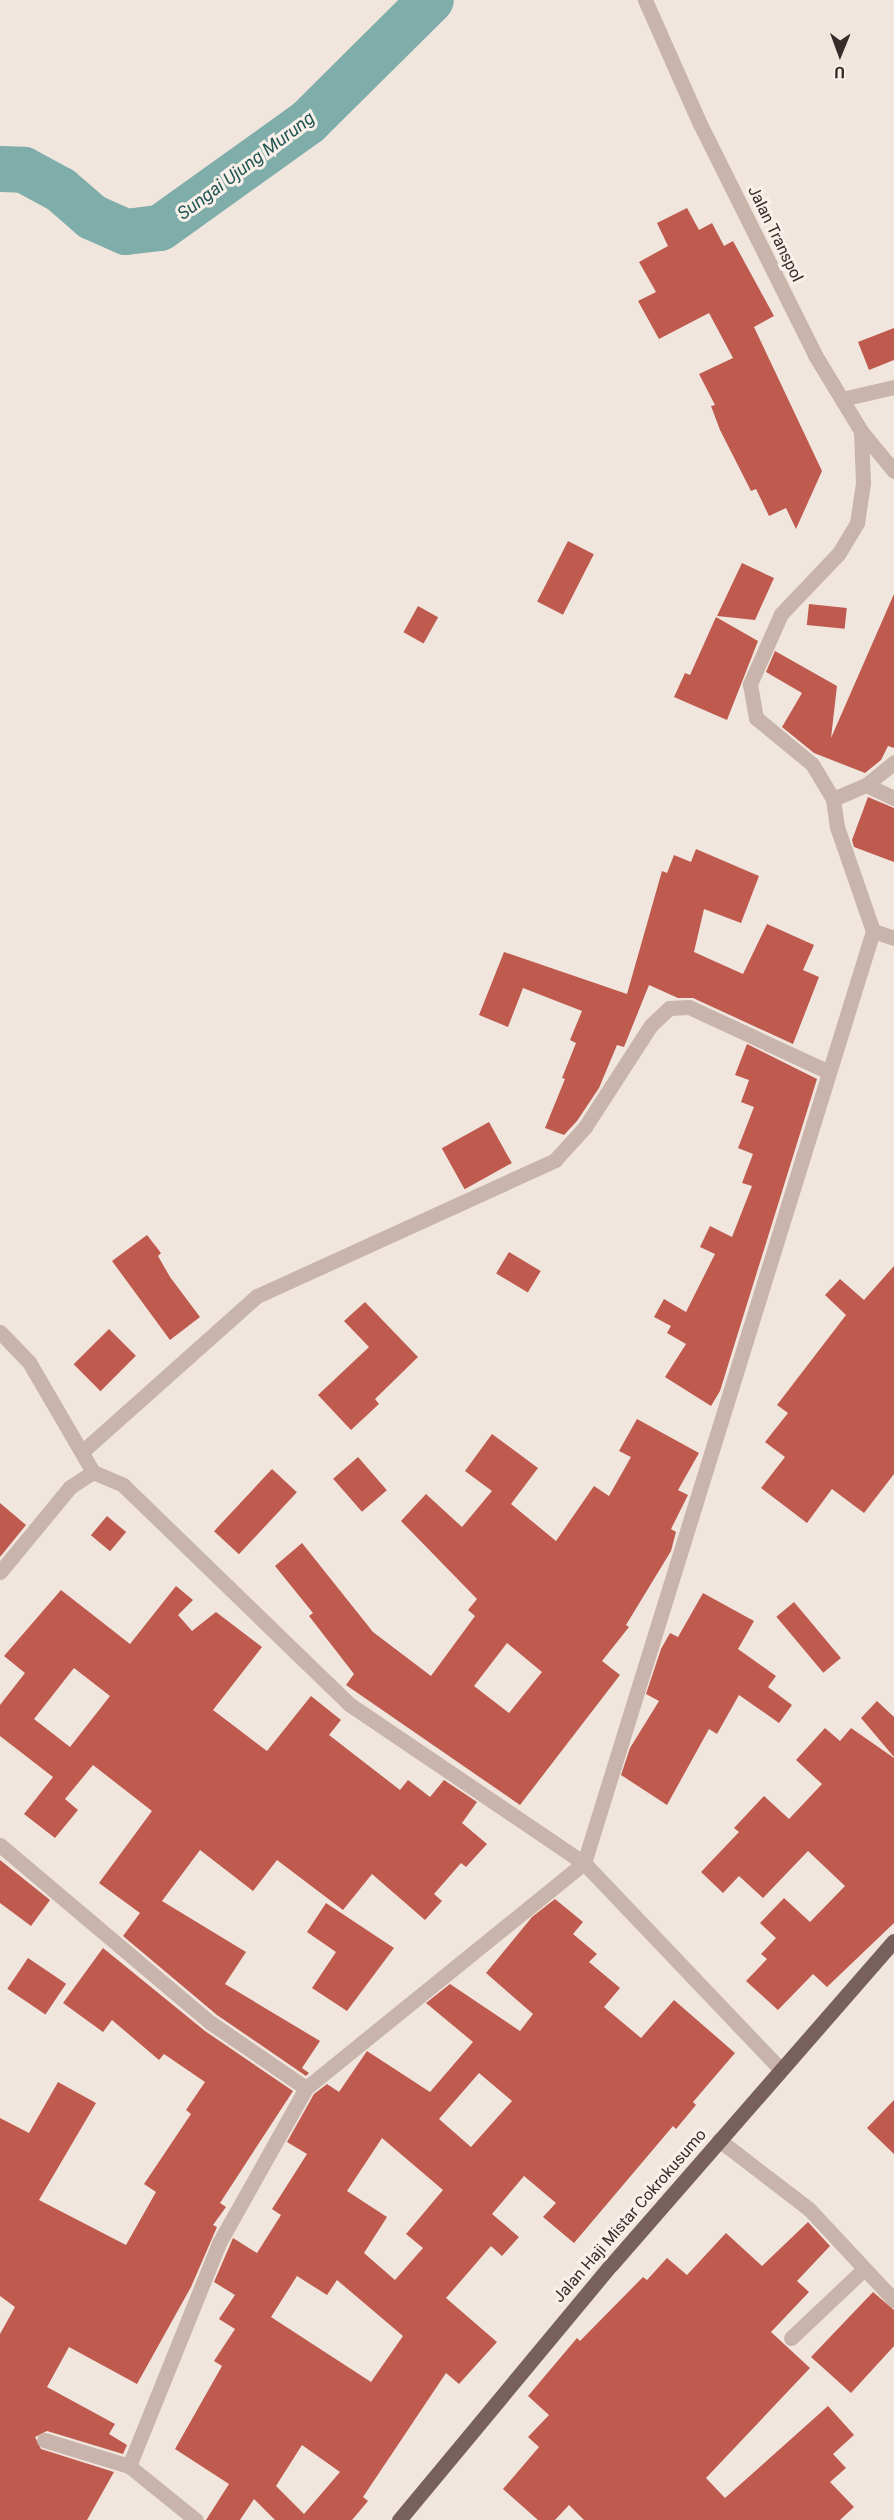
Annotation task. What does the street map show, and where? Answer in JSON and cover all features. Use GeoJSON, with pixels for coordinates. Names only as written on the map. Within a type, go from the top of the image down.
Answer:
{"type":"FeatureCollection","features":[{"type":"Feature","properties":{"kind":"main road","name":"Jalan Haji Mistar Cokrokusumo"},"geometry":{"type":"LineString","coordinates":[[399,2520],[719,2140],[894,1941]]}},
{"type":"Feature","properties":{"kind":"street","name":"Jalan Transpol"},"geometry":{"type":"LineString","coordinates":[[645,0],[705,135],[814,355],[861,431],[894,471]]}},
{"type":"Feature","properties":{"kind":"street"},"geometry":{"type":"LineString","coordinates":[[842,399],[894,387]]}},
{"type":"Feature","properties":{"kind":"street"},"geometry":{"type":"LineString","coordinates":[[129,2466],[219,2243],[306,2088],[584,1863],[873,931],[837,827],[833,799],[812,764],[756,718],[750,684],[781,614],[839,553],[857,523],[862,483],[861,431]]}},
{"type":"Feature","properties":{"kind":"street"},"geometry":{"type":"LineString","coordinates":[[833,799],[866,785],[894,762]]}},
{"type":"Feature","properties":{"kind":"street"},"geometry":{"type":"LineString","coordinates":[[866,785],[894,798]]}},
{"type":"Feature","properties":{"kind":"street"},"geometry":{"type":"LineString","coordinates":[[873,931],[894,938]]}},
{"type":"Feature","properties":{"kind":"street"},"geometry":{"type":"LineString","coordinates":[[84,1450],[256,1296],[555,1160],[585,1127],[651,1025],[669,1008],[689,1007],[829,1072]]}},
{"type":"Feature","properties":{"kind":"street"},"geometry":{"type":"LineString","coordinates":[[0,1332],[29,1362],[84,1450],[93,1472],[123,1485],[349,1704],[584,1863],[780,2069]]}},
{"type":"Feature","properties":{"kind":"street"},"geometry":{"type":"LineString","coordinates":[[0,1572],[70,1487],[93,1472]]}},
{"type":"Feature","properties":{"kind":"street"},"geometry":{"type":"LineString","coordinates":[[0,1845],[211,2023],[306,2088]]}},
{"type":"Feature","properties":{"kind":"street"},"geometry":{"type":"LineString","coordinates":[[719,2140],[809,2209],[863,2270],[894,2300]]}},
{"type":"Feature","properties":{"kind":"street"},"geometry":{"type":"LineString","coordinates":[[791,2338],[863,2270]]}},
{"type":"Feature","properties":{"kind":"street"},"geometry":{"type":"LineString","coordinates":[[44,2440],[129,2466],[196,2520]]}},
{"type":"Feature","properties":{"kind":"building"},"geometry":{"type":"Polygon","coordinates":[[[687,208],[699,230],[712,223],[724,246],[733,241],[774,316],[754,327],[822,471],[796,529],[786,508],[769,516],[756,489],[751,491],[720,430],[711,406],[715,405],[699,374],[733,358],[709,313],[659,339],[638,301],[656,292],[639,262],[668,246],[657,223],[687,208]]]}},
{"type":"Feature","properties":{"kind":"building"},"geometry":{"type":"Polygon","coordinates":[[[894,328],[894,360],[869,370],[858,342],[894,328]]]}},
{"type":"Feature","properties":{"kind":"building"},"geometry":{"type":"Polygon","coordinates":[[[568,541],[594,554],[563,615],[537,602],[568,541]]]}},
{"type":"Feature","properties":{"kind":"building"},"geometry":{"type":"Polygon","coordinates":[[[742,563],[774,578],[755,620],[717,616],[742,563]]]}},
{"type":"Feature","properties":{"kind":"building"},"geometry":{"type":"Polygon","coordinates":[[[894,594],[894,748],[888,746],[881,760],[865,773],[814,753],[782,727],[802,693],[766,672],[775,651],[837,686],[831,738],[894,594]]]}},
{"type":"Feature","properties":{"kind":"building"},"geometry":{"type":"Polygon","coordinates":[[[809,604],[847,608],[845,629],[807,625],[809,604]]]}},
{"type":"Feature","properties":{"kind":"building"},"geometry":{"type":"Polygon","coordinates":[[[418,606],[438,617],[424,643],[403,632],[418,606]]]}},
{"type":"Feature","properties":{"kind":"building"},"geometry":{"type":"Polygon","coordinates":[[[716,617],[758,641],[727,720],[674,697],[685,673],[690,675],[716,617]]]}},
{"type":"Feature","properties":{"kind":"building"},"geometry":{"type":"Polygon","coordinates":[[[868,797],[894,808],[894,862],[854,847],[852,840],[868,797]]]}},
{"type":"Feature","properties":{"kind":"building"},"geometry":{"type":"Polygon","coordinates":[[[696,849],[759,876],[741,923],[704,909],[694,952],[743,974],[767,924],[814,945],[803,970],[819,977],[793,1044],[693,998],[678,998],[649,985],[624,1047],[617,1045],[599,1088],[577,1121],[564,1135],[545,1128],[565,1079],[562,1078],[576,1043],[570,1040],[582,1011],[523,988],[508,1027],[479,1015],[504,952],[627,994],[662,871],[667,873],[674,855],[691,862],[696,849]]]}},
{"type":"Feature","properties":{"kind":"building"},"geometry":{"type":"Polygon","coordinates":[[[747,1044],[817,1079],[720,1391],[711,1406],[665,1377],[686,1344],[667,1333],[671,1326],[654,1317],[664,1299],[686,1312],[715,1254],[700,1247],[710,1226],[732,1237],[752,1186],[742,1183],[753,1154],[738,1148],[754,1107],[741,1102],[749,1080],[735,1075],[747,1044]]]}},
{"type":"Feature","properties":{"kind":"building"},"geometry":{"type":"Polygon","coordinates":[[[489,1122],[512,1163],[465,1189],[442,1148],[489,1122]]]}},
{"type":"Feature","properties":{"kind":"building"},"geometry":{"type":"Polygon","coordinates":[[[147,1235],[161,1253],[158,1256],[170,1277],[200,1317],[170,1340],[112,1261],[147,1235]]]}},
{"type":"Feature","properties":{"kind":"building"},"geometry":{"type":"Polygon","coordinates":[[[509,1252],[541,1271],[528,1292],[496,1273],[509,1252]]]}},
{"type":"Feature","properties":{"kind":"building"},"geometry":{"type":"Polygon","coordinates":[[[894,1266],[894,1474],[864,1513],[832,1489],[807,1523],[761,1488],[785,1457],[765,1442],[788,1413],[777,1405],[846,1315],[825,1295],[840,1279],[864,1300],[894,1266]]]}},
{"type":"Feature","properties":{"kind":"building"},"geometry":{"type":"Polygon","coordinates":[[[365,1302],[418,1357],[375,1399],[379,1404],[351,1430],[318,1395],[369,1347],[344,1321],[365,1302]]]}},
{"type":"Feature","properties":{"kind":"building"},"geometry":{"type":"Polygon","coordinates":[[[109,1329],[136,1356],[101,1391],[74,1364],[109,1329]]]}},
{"type":"Feature","properties":{"kind":"building"},"geometry":{"type":"Polygon","coordinates":[[[637,1419],[699,1453],[678,1490],[688,1495],[671,1529],[676,1532],[671,1551],[626,1625],[629,1627],[602,1661],[620,1675],[520,1805],[346,1685],[354,1674],[309,1616],[313,1613],[275,1566],[302,1543],[373,1632],[431,1676],[475,1616],[468,1610],[477,1599],[401,1521],[426,1494],[462,1527],[492,1491],[465,1471],[492,1434],[538,1468],[511,1504],[556,1541],[594,1486],[609,1496],[631,1457],[619,1451],[637,1419]],[[507,1643],[474,1686],[509,1713],[542,1672],[507,1643]]]}},
{"type":"Feature","properties":{"kind":"building"},"geometry":{"type":"Polygon","coordinates":[[[358,1457],[387,1490],[362,1512],[333,1479],[358,1457]]]}},
{"type":"Feature","properties":{"kind":"building"},"geometry":{"type":"Polygon","coordinates":[[[272,1469],[297,1492],[239,1554],[214,1531],[272,1469]]]}},
{"type":"Feature","properties":{"kind":"building"},"geometry":{"type":"Polygon","coordinates":[[[0,1503],[26,1525],[0,1557],[0,1503]]]}},
{"type":"Feature","properties":{"kind":"building"},"geometry":{"type":"Polygon","coordinates":[[[107,1516],[126,1532],[110,1551],[91,1535],[107,1516]]]}},
{"type":"Feature","properties":{"kind":"building"},"geometry":{"type":"Polygon","coordinates":[[[176,1586],[193,1600],[178,1615],[192,1631],[216,1612],[262,1647],[213,1710],[267,1751],[311,1696],[341,1720],[329,1735],[400,1790],[408,1780],[430,1797],[444,1780],[477,1802],[462,1823],[487,1844],[466,1867],[461,1863],[434,1894],[442,1901],[425,1920],[372,1874],[343,1910],[277,1860],[253,1891],[200,1850],[162,1901],[246,1952],[225,1984],[320,2041],[302,2068],[309,2073],[306,2076],[217,2015],[123,1936],[140,1913],[99,1883],[152,1811],[93,1765],[65,1799],[78,1810],[55,1838],[24,1814],[53,1777],[0,1736],[0,1705],[25,1673],[4,1656],[61,1590],[130,1644],[176,1586]],[[74,1668],[34,1719],[70,1747],[110,1696],[74,1668]]]}},
{"type":"Feature","properties":{"kind":"building"},"geometry":{"type":"Polygon","coordinates":[[[703,1593],[754,1621],[738,1649],[776,1676],[768,1687],[792,1705],[779,1723],[739,1695],[717,1734],[709,1729],[667,1805],[621,1775],[630,1748],[659,1701],[646,1694],[661,1649],[670,1633],[678,1637],[703,1593]]]}},
{"type":"Feature","properties":{"kind":"building"},"geometry":{"type":"Polygon","coordinates":[[[794,1602],[841,1658],[823,1673],[776,1617],[794,1602]]]}},
{"type":"Feature","properties":{"kind":"building"},"geometry":{"type":"Polygon","coordinates":[[[877,1701],[894,1717],[894,1757],[861,1718],[877,1701]]]}},
{"type":"Feature","properties":{"kind":"building"},"geometry":{"type":"Polygon","coordinates":[[[825,1728],[840,1741],[851,1728],[894,1758],[894,1923],[827,1987],[813,1974],[778,2010],[746,1981],[767,1959],[761,1954],[776,1938],[760,1923],[784,1898],[810,1922],[845,1886],[808,1851],[763,1898],[739,1876],[723,1893],[701,1872],[739,1832],[734,1828],[764,1796],[789,1819],[822,1784],[796,1760],[825,1728]]]}},
{"type":"Feature","properties":{"kind":"building"},"geometry":{"type":"Polygon","coordinates":[[[0,1860],[50,1900],[31,1926],[0,1903],[0,1860]]]}},
{"type":"Feature","properties":{"kind":"building"},"geometry":{"type":"Polygon","coordinates":[[[555,1899],[583,1922],[573,1934],[597,1954],[589,1962],[620,1988],[604,2007],[641,2038],[674,2000],[735,2053],[693,2102],[696,2105],[676,2129],[673,2126],[574,2243],[543,2217],[556,2203],[524,2176],[492,2214],[519,2237],[502,2256],[491,2246],[446,2298],[497,2342],[459,2384],[446,2373],[363,2497],[368,2501],[352,2520],[275,2520],[254,2499],[240,2520],[206,2520],[229,2484],[175,2449],[222,2366],[214,2361],[235,2329],[219,2319],[235,2295],[214,2282],[233,2238],[257,2253],[281,2215],[272,2209],[307,2154],[287,2142],[314,2094],[327,2084],[339,2092],[367,2051],[430,2092],[473,2042],[426,2003],[450,1984],[520,2031],[533,2014],[486,1973],[532,1917],[555,1899]],[[479,2073],[439,2119],[471,2147],[512,2101],[479,2073]],[[382,2138],[347,2191],[387,2217],[364,2253],[395,2280],[423,2248],[406,2234],[443,2190],[382,2138]],[[297,2276],[271,2317],[371,2382],[403,2336],[337,2280],[327,2295],[297,2276]],[[302,2445],[276,2486],[304,2514],[340,2472],[302,2445]]]}},
{"type":"Feature","properties":{"kind":"building"},"geometry":{"type":"Polygon","coordinates":[[[326,1903],[394,1948],[347,2011],[312,1988],[336,1952],[307,1932],[326,1903]]]}},
{"type":"Feature","properties":{"kind":"building"},"geometry":{"type":"Polygon","coordinates":[[[103,1948],[205,2031],[293,2091],[220,2203],[226,2207],[213,2225],[217,2227],[191,2287],[137,2384],[69,2347],[47,2387],[115,2424],[109,2434],[127,2445],[123,2454],[47,2431],[35,2437],[41,2449],[114,2472],[87,2520],[0,2520],[0,2334],[15,2307],[0,2296],[0,2118],[29,2133],[58,2082],[96,2103],[39,2200],[126,2245],[156,2192],[144,2184],[191,2114],[186,2110],[205,2082],[164,2054],[159,2060],[112,2020],[103,2032],[63,2003],[103,1948]]]}},
{"type":"Feature","properties":{"kind":"building"},"geometry":{"type":"Polygon","coordinates":[[[28,1958],[66,1984],[45,2014],[7,1989],[28,1958]]]}},
{"type":"Feature","properties":{"kind":"building"},"geometry":{"type":"Polygon","coordinates":[[[894,2100],[894,2154],[867,2128],[894,2100]]]}},
{"type":"Feature","properties":{"kind":"building"},"geometry":{"type":"Polygon","coordinates":[[[808,2222],[830,2246],[797,2281],[809,2292],[771,2332],[810,2368],[706,2478],[725,2498],[828,2406],[854,2435],[833,2454],[846,2468],[830,2482],[854,2507],[840,2520],[584,2520],[569,2505],[555,2520],[538,2520],[503,2489],[539,2447],[528,2437],[549,2415],[528,2396],[577,2338],[580,2341],[643,2277],[647,2280],[667,2258],[687,2275],[726,2233],[762,2266],[808,2222]]]}},
{"type":"Feature","properties":{"kind":"building"},"geometry":{"type":"Polygon","coordinates":[[[873,2292],[894,2310],[894,2346],[851,2393],[811,2357],[873,2292]]]}},
{"type":"Feature","properties":{"kind":"waterway","name":"Sungai Ujung Murung"},"geometry":{"type":"LineString","coordinates":[[0,169],[24,170],[61,190],[92,217],[126,232],[160,228],[308,122],[431,0]]}}]}
